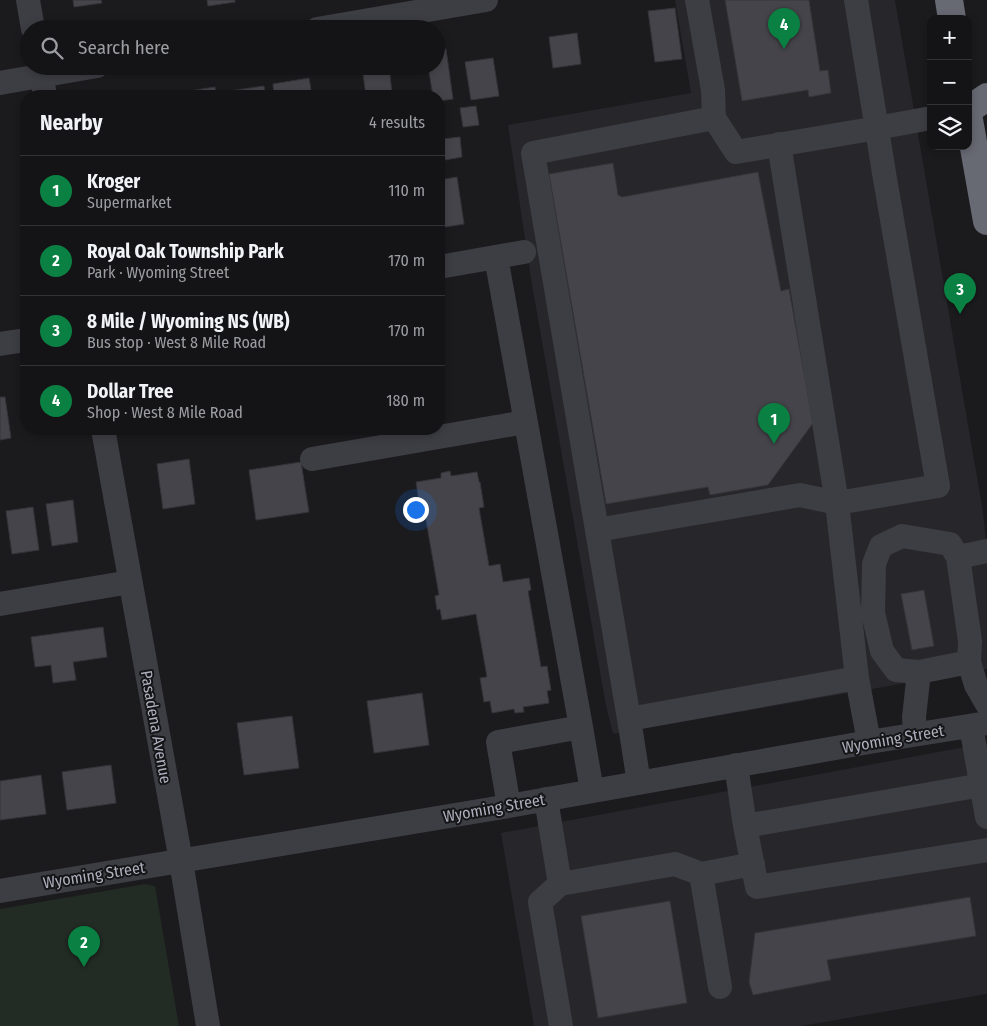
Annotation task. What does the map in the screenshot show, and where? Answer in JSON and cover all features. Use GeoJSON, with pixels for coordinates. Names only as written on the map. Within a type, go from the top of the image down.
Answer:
{"type":"FeatureCollection","features":[{"type":"Feature","properties":{"kind":"highway"},"geometry":{"type":"LineString","coordinates":[[949,0],[951,15]]}},
{"type":"Feature","properties":{"kind":"highway"},"geometry":{"type":"LineString","coordinates":[[972,109],[987,97]]}},
{"type":"Feature","properties":{"kind":"highway"},"geometry":{"type":"LineString","coordinates":[[972,135],[987,221]]}},
{"type":"Feature","properties":{"kind":"street"},"geometry":{"type":"LineString","coordinates":[[28,0],[31,20]]}},
{"type":"Feature","properties":{"kind":"street"},"geometry":{"type":"LineString","coordinates":[[369,20],[486,0]]}},
{"type":"Feature","properties":{"kind":"street"},"geometry":{"type":"LineString","coordinates":[[696,0],[713,90],[714,118],[736,152],[927,119]]}},
{"type":"Feature","properties":{"kind":"street"},"geometry":{"type":"LineString","coordinates":[[597,530],[800,495],[837,503],[938,486],[856,0]]}},
{"type":"Feature","properties":{"kind":"street"},"geometry":{"type":"LineString","coordinates":[[0,83],[42,79],[59,75]]}},
{"type":"Feature","properties":{"kind":"street"},"geometry":{"type":"LineString","coordinates":[[639,783],[533,153],[714,118]]}},
{"type":"Feature","properties":{"kind":"street"},"geometry":{"type":"LineString","coordinates":[[779,144],[837,503],[857,678],[868,742]]}},
{"type":"Feature","properties":{"kind":"street"},"geometry":{"type":"LineString","coordinates":[[445,266],[524,252]]}},
{"type":"Feature","properties":{"kind":"street"},"geometry":{"type":"LineString","coordinates":[[496,257],[592,791]]}},
{"type":"Feature","properties":{"kind":"street"},"geometry":{"type":"LineString","coordinates":[[0,344],[20,341]]}},
{"type":"Feature","properties":{"kind":"street"},"geometry":{"type":"LineString","coordinates":[[312,459],[525,422]]}},
{"type":"Feature","properties":{"kind":"street","name":"Pasadena Avenue"},"geometry":{"type":"LineString","coordinates":[[105,435],[181,861],[208,1026]]}},
{"type":"Feature","properties":{"kind":"street"},"geometry":{"type":"LineString","coordinates":[[969,662],[919,672],[896,670],[882,651],[873,613],[874,564],[881,546],[902,536],[950,544],[958,557],[970,641],[969,662],[976,685],[987,704]]}},
{"type":"Feature","properties":{"kind":"street"},"geometry":{"type":"LineString","coordinates":[[958,557],[987,551]]}},
{"type":"Feature","properties":{"kind":"street"},"geometry":{"type":"LineString","coordinates":[[0,604],[130,582]]}},
{"type":"Feature","properties":{"kind":"street"},"geometry":{"type":"LineString","coordinates":[[915,734],[914,717],[919,672]]}},
{"type":"Feature","properties":{"kind":"street"},"geometry":{"type":"LineString","coordinates":[[629,719],[857,678]]}},
{"type":"Feature","properties":{"kind":"street"},"geometry":{"type":"LineString","coordinates":[[979,724],[982,785],[987,817]]}},
{"type":"Feature","properties":{"kind":"street","name":"Wyoming Street"},"geometry":{"type":"LineString","coordinates":[[0,891],[509,806],[979,724]]}},
{"type":"Feature","properties":{"kind":"street"},"geometry":{"type":"LineString","coordinates":[[509,806],[498,742],[581,727]]}},
{"type":"Feature","properties":{"kind":"street"},"geometry":{"type":"LineString","coordinates":[[736,766],[757,887],[987,850]]}},
{"type":"Feature","properties":{"kind":"street"},"geometry":{"type":"LineString","coordinates":[[745,826],[982,785]]}},
{"type":"Feature","properties":{"kind":"street"},"geometry":{"type":"LineString","coordinates":[[546,799],[560,884]]}},
{"type":"Feature","properties":{"kind":"street"},"geometry":{"type":"LineString","coordinates":[[561,1026],[540,902],[560,884],[676,864],[701,874],[753,864]]}},
{"type":"Feature","properties":{"kind":"street"},"geometry":{"type":"LineString","coordinates":[[701,874],[720,987]]}},
{"type":"Feature","properties":{"kind":"shaded area"},"geometry":{"type":"Polygon","coordinates":[[[675,0],[895,0],[983,512],[987,550],[987,669],[613,734],[606,706],[531,279],[508,125],[691,93],[675,0]]]}},
{"type":"Feature","properties":{"kind":"shaded area"},"geometry":{"type":"Polygon","coordinates":[[[987,743],[987,994],[801,1026],[534,1026],[501,833],[987,743]]]}},
{"type":"Feature","properties":{"kind":"shaded area"},"geometry":{"type":"Polygon","coordinates":[[[145,884],[155,886],[179,1026],[0,1026],[0,909],[145,884]]]}},
{"type":"Feature","properties":{"kind":"building"},"geometry":{"type":"Polygon","coordinates":[[[73,0],[101,0],[102,3],[74,7],[73,0]]]}},
{"type":"Feature","properties":{"kind":"building"},"geometry":{"type":"Polygon","coordinates":[[[207,0],[235,0],[235,2],[208,6],[207,0]]]}},
{"type":"Feature","properties":{"kind":"building"},"geometry":{"type":"Polygon","coordinates":[[[725,0],[809,0],[820,71],[828,70],[831,93],[809,97],[808,90],[742,101],[725,0]]]}},
{"type":"Feature","properties":{"kind":"building"},"geometry":{"type":"Polygon","coordinates":[[[675,8],[682,59],[655,62],[648,11],[675,8]]]}},
{"type":"Feature","properties":{"kind":"building"},"geometry":{"type":"Polygon","coordinates":[[[577,33],[581,64],[553,68],[549,37],[577,33]]]}},
{"type":"Feature","properties":{"kind":"building"},"geometry":{"type":"Polygon","coordinates":[[[445,49],[453,99],[445,100],[445,90],[432,90],[430,75],[445,75],[445,49]]]}},
{"type":"Feature","properties":{"kind":"building"},"geometry":{"type":"Polygon","coordinates":[[[493,58],[499,96],[471,100],[465,62],[493,58]]]}},
{"type":"Feature","properties":{"kind":"building"},"geometry":{"type":"Polygon","coordinates":[[[363,75],[390,75],[392,90],[365,90],[363,75]]]}},
{"type":"Feature","properties":{"kind":"building"},"geometry":{"type":"Polygon","coordinates":[[[309,78],[311,90],[274,90],[273,84],[309,78]]]}},
{"type":"Feature","properties":{"kind":"building"},"geometry":{"type":"Polygon","coordinates":[[[264,86],[264,90],[236,90],[264,86]]]}},
{"type":"Feature","properties":{"kind":"building"},"geometry":{"type":"Polygon","coordinates":[[[215,87],[215,90],[196,90],[215,87]]]}},
{"type":"Feature","properties":{"kind":"building"},"geometry":{"type":"Polygon","coordinates":[[[476,106],[479,125],[463,127],[460,108],[476,106]]]}},
{"type":"Feature","properties":{"kind":"building"},"geometry":{"type":"Polygon","coordinates":[[[460,137],[462,157],[445,160],[445,139],[460,137]]]}},
{"type":"Feature","properties":{"kind":"building"},"geometry":{"type":"Polygon","coordinates":[[[613,163],[618,195],[622,197],[758,172],[781,291],[789,289],[813,423],[768,485],[710,495],[708,487],[606,504],[549,174],[613,163]]]}},
{"type":"Feature","properties":{"kind":"building"},"geometry":{"type":"Polygon","coordinates":[[[457,177],[464,224],[445,227],[445,179],[457,177]]]}},
{"type":"Feature","properties":{"kind":"building"},"geometry":{"type":"Polygon","coordinates":[[[0,397],[5,397],[11,438],[0,440],[0,397]]]}},
{"type":"Feature","properties":{"kind":"building"},"geometry":{"type":"Polygon","coordinates":[[[189,459],[195,504],[163,509],[157,464],[189,459]]]}},
{"type":"Feature","properties":{"kind":"building"},"geometry":{"type":"Polygon","coordinates":[[[301,462],[309,512],[256,520],[249,470],[301,462]]]}},
{"type":"Feature","properties":{"kind":"building"},"geometry":{"type":"Polygon","coordinates":[[[450,471],[451,476],[477,472],[484,507],[479,508],[489,566],[500,564],[503,582],[529,578],[531,590],[528,591],[541,667],[547,666],[551,690],[547,691],[549,703],[523,707],[524,712],[515,713],[514,709],[492,713],[490,701],[484,702],[480,678],[487,677],[476,614],[442,620],[440,609],[437,610],[435,596],[439,595],[425,514],[421,515],[416,482],[441,478],[441,473],[450,471]]]}},
{"type":"Feature","properties":{"kind":"building"},"geometry":{"type":"Polygon","coordinates":[[[73,500],[78,542],[52,546],[46,504],[73,500]]]}},
{"type":"Feature","properties":{"kind":"building"},"geometry":{"type":"Polygon","coordinates":[[[33,507],[39,550],[12,554],[6,511],[33,507]]]}},
{"type":"Feature","properties":{"kind":"building"},"geometry":{"type":"Polygon","coordinates":[[[924,590],[934,646],[912,650],[901,594],[924,590]]]}},
{"type":"Feature","properties":{"kind":"building"},"geometry":{"type":"Polygon","coordinates":[[[103,627],[107,657],[73,662],[76,680],[53,683],[51,665],[35,667],[31,637],[103,627]]]}},
{"type":"Feature","properties":{"kind":"building"},"geometry":{"type":"Polygon","coordinates":[[[422,693],[429,745],[374,753],[367,701],[422,693]]]}},
{"type":"Feature","properties":{"kind":"building"},"geometry":{"type":"Polygon","coordinates":[[[292,716],[299,768],[244,775],[237,723],[292,716]]]}},
{"type":"Feature","properties":{"kind":"building"},"geometry":{"type":"Polygon","coordinates":[[[111,765],[116,803],[67,810],[62,772],[111,765]]]}},
{"type":"Feature","properties":{"kind":"building"},"geometry":{"type":"Polygon","coordinates":[[[41,775],[46,814],[0,820],[0,781],[41,775]]]}},
{"type":"Feature","properties":{"kind":"building"},"geometry":{"type":"Polygon","coordinates":[[[970,897],[976,936],[827,960],[831,980],[753,995],[749,982],[755,933],[970,897]]]}},
{"type":"Feature","properties":{"kind":"building"},"geometry":{"type":"Polygon","coordinates":[[[670,901],[687,1003],[598,1018],[581,916],[670,901]]]}},
{"type":"Feature","properties":{"kind":"place","name":"Dollar Tree"},"geometry":{"type":"Point","coordinates":[784,49]}},
{"type":"Feature","properties":{"kind":"place","name":"8 Mile / Wyoming NS (WB)"},"geometry":{"type":"Point","coordinates":[960,314]}},
{"type":"Feature","properties":{"kind":"place","name":"Kroger"},"geometry":{"type":"Point","coordinates":[774,444]}},
{"type":"Feature","properties":{"kind":"place","name":"Royal Oak Township Park"},"geometry":{"type":"Point","coordinates":[84,967]}}]}
